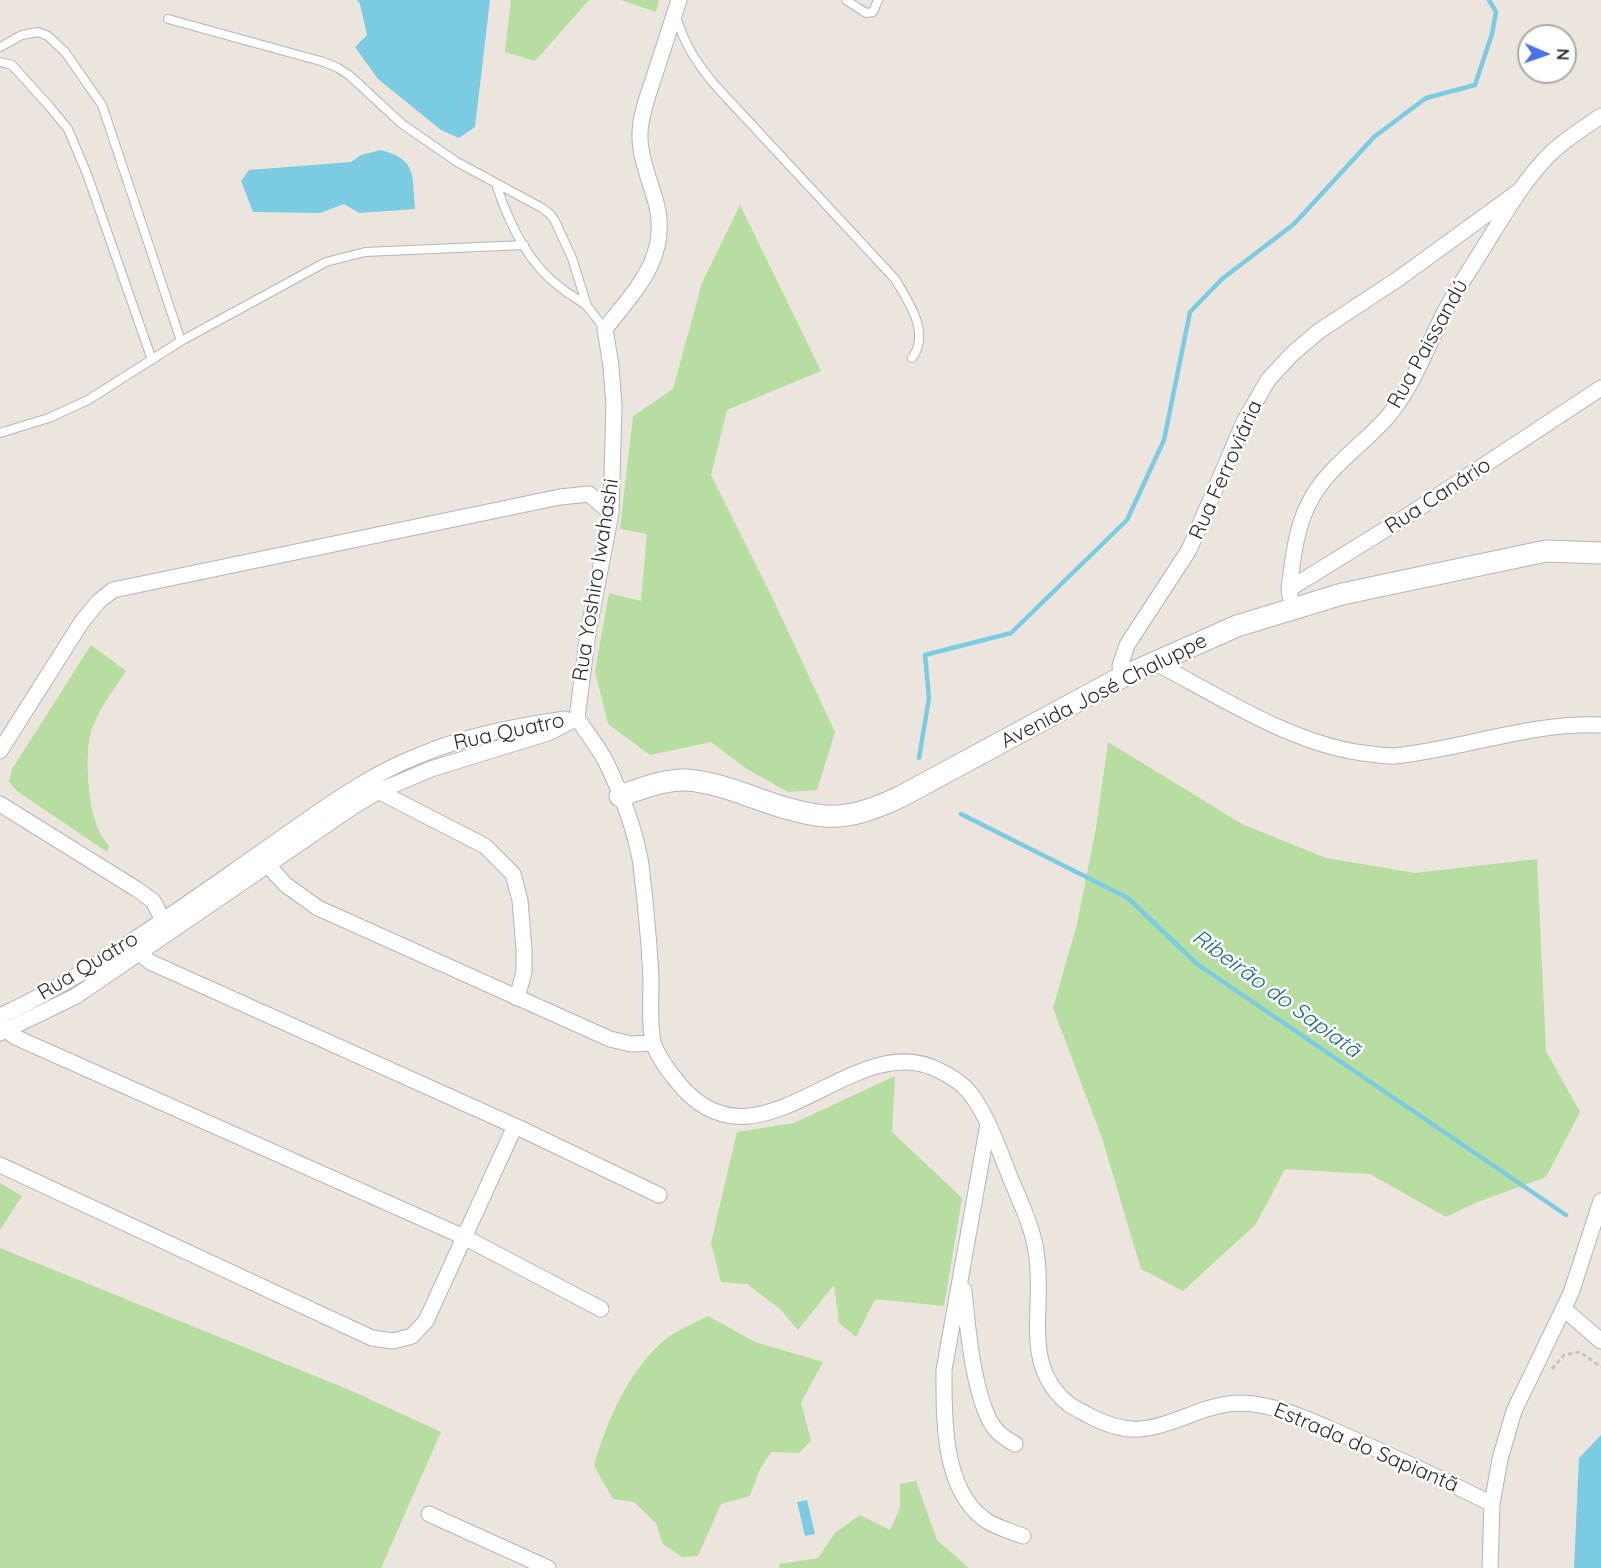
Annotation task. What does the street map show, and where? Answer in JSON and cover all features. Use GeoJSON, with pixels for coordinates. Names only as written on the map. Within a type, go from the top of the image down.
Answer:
{"type":"FeatureCollection","features":[{"type":"Feature","properties":{"kind":"street"},"geometry":{"type":"LineString","coordinates":[[604,329],[639,285],[655,258],[659,235],[658,208],[641,152],[640,132],[644,107],[677,7]]}},
{"type":"Feature","properties":{"kind":"street","name":"Rua Paissandú"},"geometry":{"type":"LineString","coordinates":[[1290,599],[1299,527],[1309,502],[1332,469],[1390,413],[1413,378],[1442,317],[1461,284],[1519,191],[1550,154],[1601,116]]}},
{"type":"Feature","properties":{"kind":"street","name":"Rua Ferroviária"},"geometry":{"type":"LineString","coordinates":[[1122,677],[1120,666],[1127,645],[1189,550],[1244,422],[1268,380],[1292,354],[1319,331],[1398,279],[1519,191]]}},
{"type":"Feature","properties":{"kind":"street","name":"Rua Yoshiro Iwahashi"},"geometry":{"type":"LineString","coordinates":[[577,718],[583,662],[611,513],[614,406],[611,366],[604,329]]}},
{"type":"Feature","properties":{"kind":"street","name":"Rua Canário"},"geometry":{"type":"LineString","coordinates":[[1290,599],[1404,518],[1601,388]]}},
{"type":"Feature","properties":{"kind":"street"},"geometry":{"type":"LineString","coordinates":[[0,751],[81,623],[98,602],[113,590],[560,497],[589,494],[611,513]]}},
{"type":"Feature","properties":{"kind":"street","name":"Avenida José Chaluppe"},"geometry":{"type":"LineString","coordinates":[[620,796],[659,783],[685,780],[712,784],[802,812],[825,816],[873,809],[900,797],[1122,677],[1237,626],[1290,599],[1342,594],[1546,551],[1601,552]]}},
{"type":"Feature","properties":{"kind":"street"},"geometry":{"type":"LineString","coordinates":[[1154,662],[1272,724],[1317,742],[1354,753],[1392,756],[1535,728],[1575,724],[1601,725]]}},
{"type":"Feature","properties":{"kind":"street","name":"Rua Quatro"},"geometry":{"type":"LineString","coordinates":[[0,1016],[134,948],[263,860],[364,782],[419,755],[458,741],[541,722],[577,718]]}},
{"type":"Feature","properties":{"kind":"street","name":"Rua Quatro"},"geometry":{"type":"LineString","coordinates":[[2,1030],[76,996],[134,948],[163,920],[379,791],[431,769],[548,733],[577,718]]}},
{"type":"Feature","properties":{"kind":"street","name":"Estrada do Sapiantã"},"geometry":{"type":"LineString","coordinates":[[577,718],[605,760],[640,855],[647,916],[651,1022],[654,1043],[658,1054],[678,1083],[701,1105],[726,1117],[750,1116],[772,1111],[876,1066],[900,1061],[931,1066],[953,1077],[972,1095],[988,1124],[1032,1233],[1039,1279],[1038,1353],[1044,1374],[1054,1390],[1073,1407],[1108,1426],[1129,1430],[1150,1428],[1216,1405],[1239,1403],[1265,1406],[1302,1417],[1381,1450],[1492,1504]]}},
{"type":"Feature","properties":{"kind":"street"},"geometry":{"type":"LineString","coordinates":[[364,782],[485,846],[513,874],[520,900],[524,950],[524,972],[517,998]]}},
{"type":"Feature","properties":{"kind":"street"},"geometry":{"type":"LineString","coordinates":[[0,804],[138,890],[153,901],[163,920]]}},
{"type":"Feature","properties":{"kind":"street"},"geometry":{"type":"LineString","coordinates":[[263,860],[286,885],[318,908],[610,1039],[631,1044],[654,1043]]}},
{"type":"Feature","properties":{"kind":"street"},"geometry":{"type":"LineString","coordinates":[[134,948],[150,962],[515,1126],[659,1195]]}},
{"type":"Feature","properties":{"kind":"street"},"geometry":{"type":"LineString","coordinates":[[2,1030],[464,1237],[601,1309]]}},
{"type":"Feature","properties":{"kind":"street"},"geometry":{"type":"LineString","coordinates":[[988,1124],[945,1370],[944,1407],[947,1453],[955,1478],[968,1503],[984,1520],[1023,1536]]}},
{"type":"Feature","properties":{"kind":"street"},"geometry":{"type":"LineString","coordinates":[[0,1165],[372,1338],[393,1341],[412,1336],[426,1321],[515,1126]]}},
{"type":"Feature","properties":{"kind":"street"},"geometry":{"type":"LineString","coordinates":[[1490,1568],[1492,1504],[1500,1459],[1514,1411],[1571,1293],[1601,1201]]}},
{"type":"Feature","properties":{"kind":"street"},"geometry":{"type":"LineString","coordinates":[[962,1272],[971,1358],[984,1406],[994,1428],[1015,1444]]}},
{"type":"Feature","properties":{"kind":"street"},"geometry":{"type":"LineString","coordinates":[[1564,1309],[1601,1341]]}},
{"type":"Feature","properties":{"kind":"street"},"geometry":{"type":"LineString","coordinates":[[429,1514],[548,1568]]}},
{"type":"Feature","properties":{"kind":"lane"},"geometry":{"type":"LineString","coordinates":[[846,0],[866,12],[873,12],[878,0]]}},
{"type":"Feature","properties":{"kind":"lane"},"geometry":{"type":"LineString","coordinates":[[677,7],[683,41],[708,78],[895,279],[912,308],[919,329],[918,350],[912,358]]}},
{"type":"Feature","properties":{"kind":"lane"},"geometry":{"type":"LineString","coordinates":[[168,19],[339,68],[402,124],[457,162],[542,208],[555,221],[572,258],[587,306],[604,329]]}},
{"type":"Feature","properties":{"kind":"lane"},"geometry":{"type":"LineString","coordinates":[[0,47],[22,35],[38,32],[48,36],[65,52],[102,105],[181,341]]}},
{"type":"Feature","properties":{"kind":"lane"},"geometry":{"type":"LineString","coordinates":[[0,63],[12,65],[68,129],[87,174],[152,360]]}},
{"type":"Feature","properties":{"kind":"lane"},"geometry":{"type":"LineString","coordinates":[[496,184],[506,215],[541,269],[559,287],[587,306]]}},
{"type":"Feature","properties":{"kind":"lane"},"geometry":{"type":"LineString","coordinates":[[0,433],[49,418],[78,405],[181,341],[326,262],[365,252],[524,245]]}},
{"type":"Feature","properties":{"kind":"path"},"geometry":{"type":"LineString","coordinates":[[1551,1370],[1563,1355],[1580,1352],[1601,1367]]}},
{"type":"Feature","properties":{"kind":"green space"},"geometry":{"type":"Polygon","coordinates":[[[511,0],[589,0],[535,61],[505,52],[511,0]]]}},
{"type":"Feature","properties":{"kind":"green space"},"geometry":{"type":"Polygon","coordinates":[[[621,0],[659,0],[656,12],[621,0]]]}},
{"type":"Feature","properties":{"kind":"green space"},"geometry":{"type":"Polygon","coordinates":[[[740,205],[821,371],[727,410],[711,475],[771,595],[835,732],[817,790],[788,792],[747,769],[711,742],[650,755],[608,724],[595,671],[609,593],[641,601],[647,534],[620,529],[633,416],[673,389],[702,283],[740,205]]]}},
{"type":"Feature","properties":{"kind":"green space"},"geometry":{"type":"Polygon","coordinates":[[[91,645],[126,671],[96,719],[88,749],[88,778],[92,808],[100,833],[109,846],[107,852],[17,791],[9,782],[12,769],[91,645]]]}},
{"type":"Feature","properties":{"kind":"green space"},"geometry":{"type":"Polygon","coordinates":[[[1108,742],[1242,824],[1326,858],[1415,873],[1537,859],[1546,1051],[1580,1112],[1546,1177],[1475,1203],[1446,1217],[1370,1174],[1285,1169],[1256,1224],[1183,1291],[1141,1269],[1102,1138],[1053,1008],[1077,924],[1096,828],[1108,742]]]}},
{"type":"Feature","properties":{"kind":"green space"},"geometry":{"type":"Polygon","coordinates":[[[895,1076],[892,1132],[962,1198],[944,1306],[875,1299],[856,1337],[839,1323],[834,1285],[798,1330],[780,1309],[747,1284],[721,1282],[711,1243],[737,1132],[794,1123],[895,1076]]]}},
{"type":"Feature","properties":{"kind":"green space"},"geometry":{"type":"Polygon","coordinates":[[[0,1183],[22,1196],[0,1230],[0,1183]]]}},
{"type":"Feature","properties":{"kind":"green space"},"geometry":{"type":"Polygon","coordinates":[[[0,1248],[352,1391],[441,1432],[381,1568],[0,1568],[0,1248]]]}},
{"type":"Feature","properties":{"kind":"green space"},"geometry":{"type":"Polygon","coordinates":[[[708,1316],[755,1342],[823,1362],[801,1402],[811,1441],[799,1453],[771,1452],[759,1471],[750,1496],[721,1504],[698,1556],[682,1557],[663,1544],[656,1523],[634,1502],[613,1499],[594,1466],[611,1416],[637,1370],[665,1340],[708,1316]]]}},
{"type":"Feature","properties":{"kind":"green space"},"geometry":{"type":"Polygon","coordinates":[[[916,1481],[937,1540],[969,1568],[780,1568],[779,1564],[818,1558],[835,1533],[860,1515],[890,1530],[900,1508],[900,1484],[916,1481]]]}},
{"type":"Feature","properties":{"kind":"water"},"geometry":{"type":"Polygon","coordinates":[[[357,0],[490,0],[475,127],[459,138],[441,130],[378,79],[355,47],[367,35],[357,0]]]}},
{"type":"Feature","properties":{"kind":"water"},"geometry":{"type":"Polygon","coordinates":[[[381,150],[393,154],[407,164],[413,178],[415,209],[359,213],[344,204],[320,213],[253,212],[241,181],[249,170],[351,162],[361,155],[381,150]]]}},
{"type":"Feature","properties":{"kind":"water"},"geometry":{"type":"Polygon","coordinates":[[[1601,1435],[1601,1568],[1574,1568],[1579,1458],[1601,1435]]]}},
{"type":"Feature","properties":{"kind":"water"},"geometry":{"type":"Polygon","coordinates":[[[807,1500],[815,1534],[805,1536],[797,1502],[807,1500]]]}},
{"type":"Feature","properties":{"kind":"waterway"},"geometry":{"type":"LineString","coordinates":[[919,758],[929,698],[925,655],[1011,633],[1127,520],[1164,440],[1190,312],[1222,279],[1294,224],[1374,137],[1426,98],[1475,85],[1492,34],[1496,12],[1489,0]]}},
{"type":"Feature","properties":{"kind":"waterway","name":"Ribeirão do Sapiatã"},"geometry":{"type":"LineString","coordinates":[[961,814],[1128,898],[1197,964],[1566,1215]]}}]}
